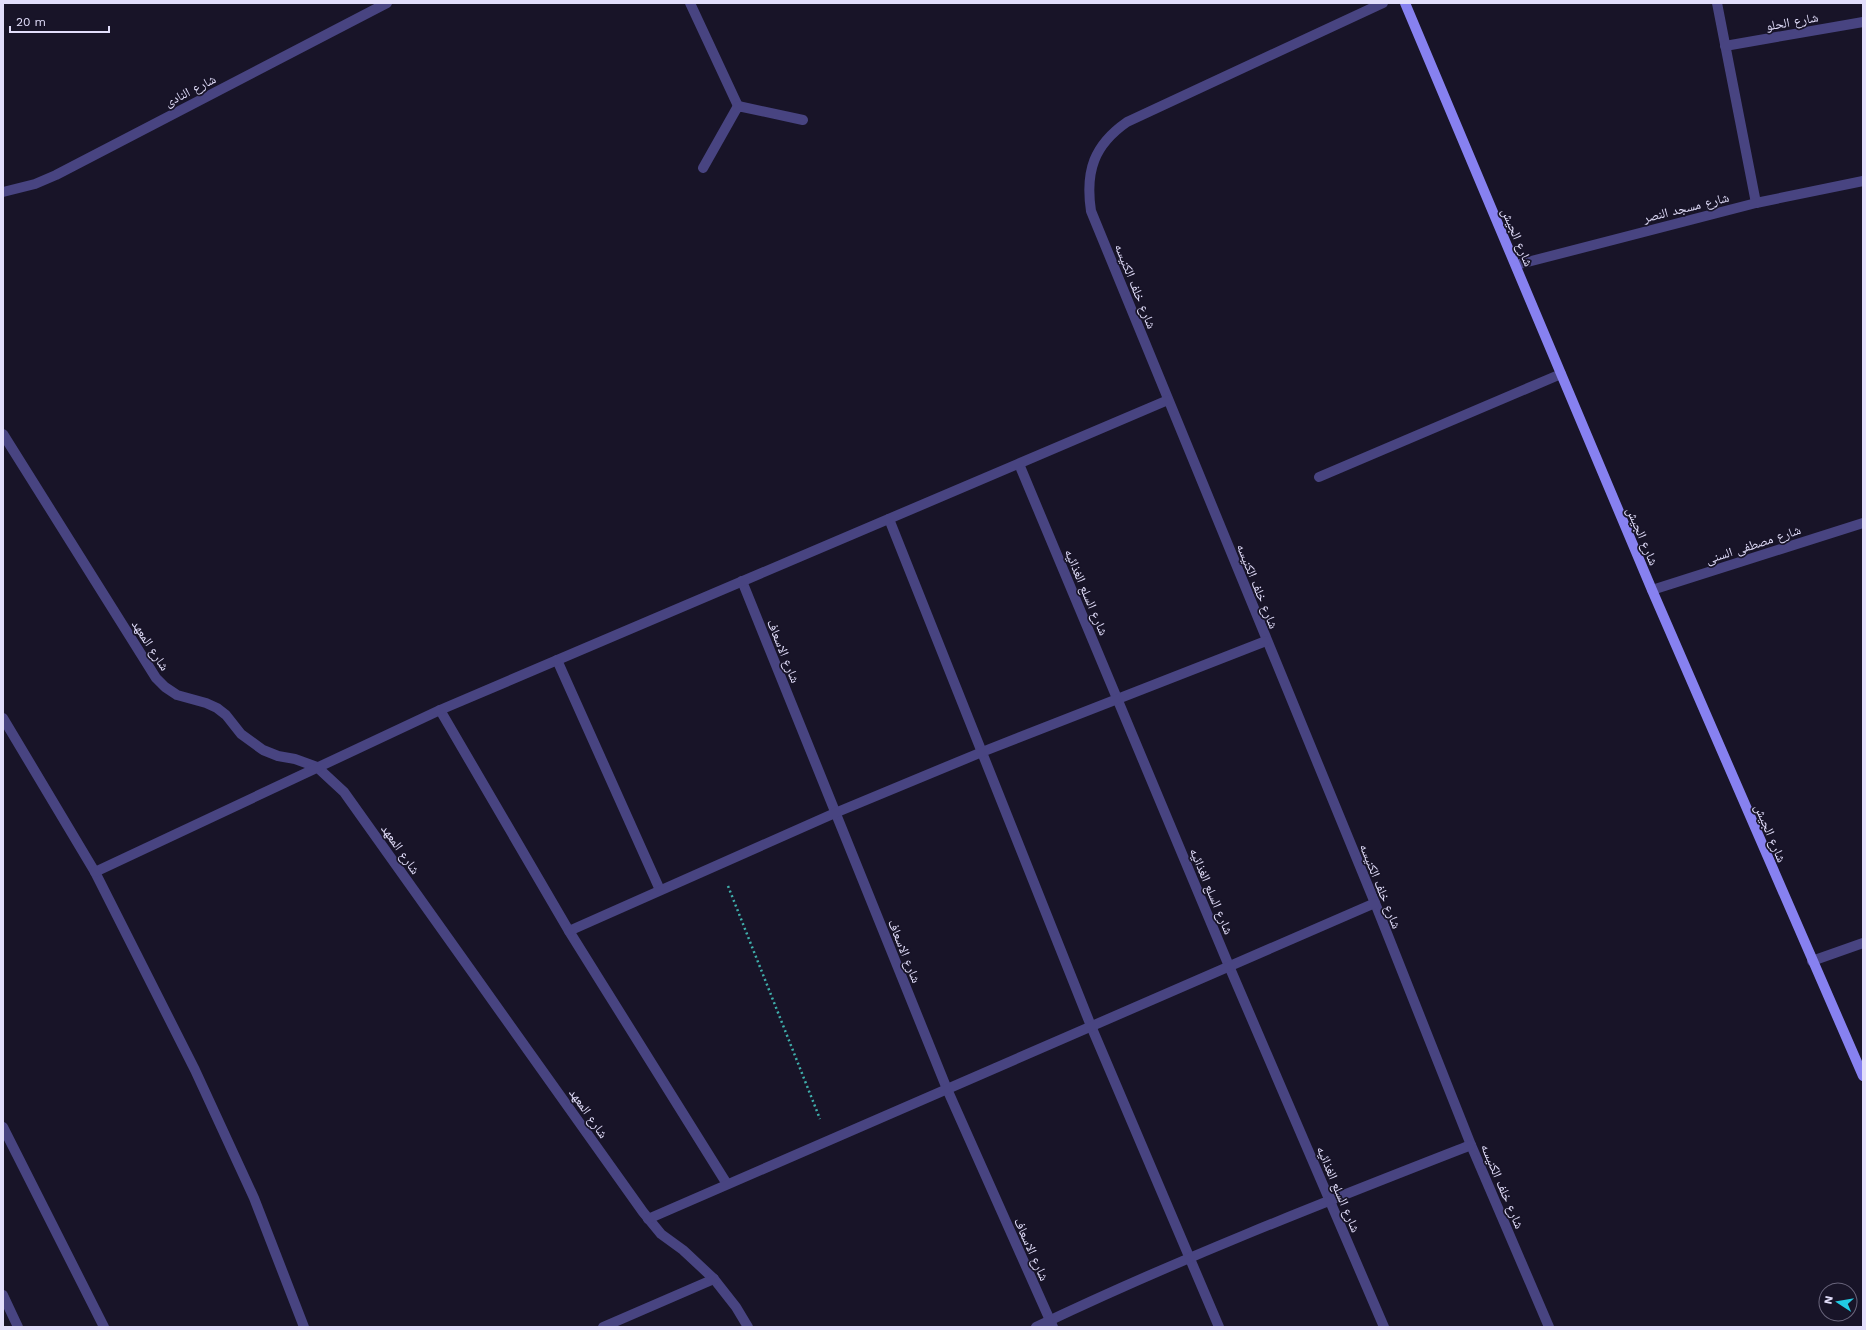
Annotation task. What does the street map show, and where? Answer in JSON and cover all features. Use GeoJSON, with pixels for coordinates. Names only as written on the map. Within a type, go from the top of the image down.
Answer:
{"type":"FeatureCollection","features":[{"type":"Feature","properties":{"kind":"main road","name":"شارع الجيش"},"geometry":{"type":"LineString","coordinates":[[1405,3],[1652,590],[1863,1076]]}},
{"type":"Feature","properties":{"kind":"street","name":"شارع النادى"},"geometry":{"type":"LineString","coordinates":[[3,192],[35,184],[56,175],[387,3]]}},
{"type":"Feature","properties":{"kind":"street"},"geometry":{"type":"LineString","coordinates":[[690,3],[738,106]]}},
{"type":"Feature","properties":{"kind":"street","name":"شارع خلف الكنيسه"},"geometry":{"type":"LineString","coordinates":[[1383,3],[1127,122],[1114,131],[1103,142],[1095,156],[1090,171],[1088,191],[1091,211],[1266,641],[1375,903],[1471,1144],[1549,1327]]}},
{"type":"Feature","properties":{"kind":"street"},"geometry":{"type":"LineString","coordinates":[[1717,3],[1756,203]]}},
{"type":"Feature","properties":{"kind":"street","name":"شارع الحلو"},"geometry":{"type":"LineString","coordinates":[[1725,46],[1863,22]]}},
{"type":"Feature","properties":{"kind":"street"},"geometry":{"type":"LineString","coordinates":[[738,106],[802,120]]}},
{"type":"Feature","properties":{"kind":"street"},"geometry":{"type":"LineString","coordinates":[[703,168],[738,106]]}},
{"type":"Feature","properties":{"kind":"street","name":"شارع مسجد النصر"},"geometry":{"type":"LineString","coordinates":[[1516,265],[1756,203],[1863,181]]}},
{"type":"Feature","properties":{"kind":"street"},"geometry":{"type":"LineString","coordinates":[[1319,477],[1561,374]]}},
{"type":"Feature","properties":{"kind":"street"},"geometry":{"type":"LineString","coordinates":[[95,872],[440,710],[1168,400]]}},
{"type":"Feature","properties":{"kind":"street","name":"شارع المعهد"},"geometry":{"type":"LineString","coordinates":[[3,434],[156,678],[165,687],[177,695],[206,703],[217,708],[226,715],[242,734],[263,750],[278,756],[295,758],[317,767],[344,792],[648,1219],[661,1234],[683,1250],[714,1279],[736,1307],[748,1327]]}},
{"type":"Feature","properties":{"kind":"street","name":"شارع السلع الغذائيه"},"geometry":{"type":"LineString","coordinates":[[1019,464],[1229,966],[1384,1327]]}},
{"type":"Feature","properties":{"kind":"street"},"geometry":{"type":"LineString","coordinates":[[889,519],[1090,1026],[1219,1327]]}},
{"type":"Feature","properties":{"kind":"street","name":"شارع مصطفى السنى"},"geometry":{"type":"LineString","coordinates":[[1652,590],[1863,523]]}},
{"type":"Feature","properties":{"kind":"street","name":"شارع الاسعاف"},"geometry":{"type":"LineString","coordinates":[[742,581],[947,1089],[1051,1324]]}},
{"type":"Feature","properties":{"kind":"street"},"geometry":{"type":"LineString","coordinates":[[569,931],[835,813],[982,752],[1266,641]]}},
{"type":"Feature","properties":{"kind":"street"},"geometry":{"type":"LineString","coordinates":[[556,660],[660,890]]}},
{"type":"Feature","properties":{"kind":"street"},"geometry":{"type":"LineString","coordinates":[[440,710],[569,931],[727,1184]]}},
{"type":"Feature","properties":{"kind":"street"},"geometry":{"type":"LineString","coordinates":[[3,718],[95,872],[199,1077],[254,1198],[304,1327]]}},
{"type":"Feature","properties":{"kind":"street"},"geometry":{"type":"LineString","coordinates":[[648,1219],[1375,903]]}},
{"type":"Feature","properties":{"kind":"street"},"geometry":{"type":"LineString","coordinates":[[1812,961],[1863,943]]}},
{"type":"Feature","properties":{"kind":"street"},"geometry":{"type":"LineString","coordinates":[[3,1127],[104,1327]]}},
{"type":"Feature","properties":{"kind":"street"},"geometry":{"type":"LineString","coordinates":[[1036,1327],[1051,1324],[1190,1258],[1329,1200],[1471,1144]]}},
{"type":"Feature","properties":{"kind":"street"},"geometry":{"type":"LineString","coordinates":[[603,1327],[714,1279]]}},
{"type":"Feature","properties":{"kind":"street"},"geometry":{"type":"LineString","coordinates":[[3,1295],[18,1327]]}},
{"type":"Feature","properties":{"kind":"path"},"geometry":{"type":"LineString","coordinates":[[719,864],[828,1140]]}}]}
